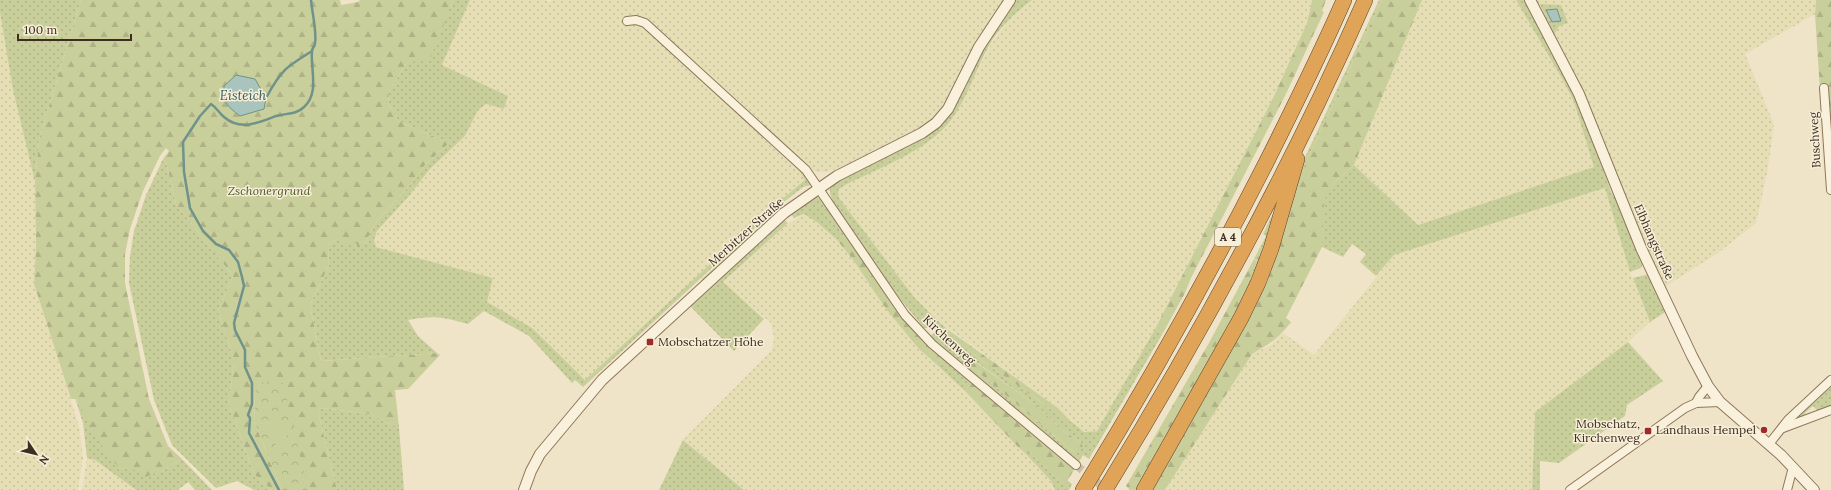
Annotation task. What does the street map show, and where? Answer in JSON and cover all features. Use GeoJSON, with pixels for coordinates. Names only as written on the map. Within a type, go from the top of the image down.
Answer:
{"type":"FeatureCollection","features":[{"type":"Feature","properties":{"kind":"highway","name":"A 4"},"geometry":{"type":"LineString","coordinates":[[1083,490],[1135,403],[1209,273],[1298,100],[1344,0]]}},
{"type":"Feature","properties":{"kind":"highway","name":"A 4"},"geometry":{"type":"LineString","coordinates":[[1105,490],[1222,290],[1307,125],[1365,0]]}},
{"type":"Feature","properties":{"kind":"highway"},"geometry":{"type":"LineString","coordinates":[[1144,490],[1241,318],[1260,278],[1271,250],[1307,125]]}},
{"type":"Feature","properties":{"kind":"street","name":"Merbitzer Straße"},"geometry":{"type":"LineString","coordinates":[[524,490],[530,471],[540,454],[602,380],[784,213],[819,187],[837,176],[922,133],[936,122],[948,108],[979,47],[1010,0]]}},
{"type":"Feature","properties":{"kind":"street","name":"Elbhangstraße"},"geometry":{"type":"LineString","coordinates":[[1530,0],[1579,94],[1641,248],[1692,356],[1708,386],[1720,402],[1769,444],[1814,490]]}},
{"type":"Feature","properties":{"kind":"street"},"geometry":{"type":"LineString","coordinates":[[627,21],[636,20],[645,23],[806,170],[819,187]]}},
{"type":"Feature","properties":{"kind":"street","name":"Buschweg"},"geometry":{"type":"LineString","coordinates":[[1824,88],[1831,190]]}},
{"type":"Feature","properties":{"kind":"street","name":"Kirchenweg"},"geometry":{"type":"LineString","coordinates":[[819,187],[905,315],[932,344],[1076,464]]}},
{"type":"Feature","properties":{"kind":"street"},"geometry":{"type":"LineString","coordinates":[[1769,444],[1788,420],[1831,380]]}},
{"type":"Feature","properties":{"kind":"street"},"geometry":{"type":"LineString","coordinates":[[1696,403],[1708,386]]}},
{"type":"Feature","properties":{"kind":"street"},"geometry":{"type":"LineString","coordinates":[[1570,490],[1685,408],[1696,403],[1720,402]]}},
{"type":"Feature","properties":{"kind":"street"},"geometry":{"type":"LineString","coordinates":[[1783,428],[1831,410]]}},
{"type":"Feature","properties":{"kind":"street"},"geometry":{"type":"LineString","coordinates":[[1787,490],[1793,467]]}},
{"type":"Feature","properties":{"kind":"shaded area"},"geometry":{"type":"Polygon","coordinates":[[[470,0],[545,0],[550,2],[552,0],[1006,0],[950,97],[933,119],[907,137],[834,170],[817,172],[782,153],[799,170],[805,180],[764,214],[586,380],[487,302],[493,278],[376,247],[374,240],[377,231],[408,197],[430,169],[465,136],[478,110],[486,104],[504,109],[508,96],[442,65],[470,0]]]}},
{"type":"Feature","properties":{"kind":"shaded area"},"geometry":{"type":"Polygon","coordinates":[[[1032,0],[1312,0],[1307,23],[1274,96],[1155,329],[1097,431],[1084,432],[1058,408],[938,321],[914,297],[839,198],[838,190],[959,108],[991,44],[1013,14],[1032,0]]]}},
{"type":"Feature","properties":{"kind":"shaded area"},"geometry":{"type":"Polygon","coordinates":[[[1422,0],[1516,0],[1574,102],[1595,167],[1418,225],[1354,165],[1422,0]]]}},
{"type":"Feature","properties":{"kind":"shaded area"},"geometry":{"type":"Polygon","coordinates":[[[1535,0],[1816,0],[1815,14],[1745,54],[1774,124],[1768,168],[1756,223],[1718,253],[1663,288],[1535,0]]]}},
{"type":"Feature","properties":{"kind":"shaded area"},"geometry":{"type":"Polygon","coordinates":[[[0,14],[13,90],[35,182],[36,246],[34,284],[79,426],[83,458],[78,490],[0,490],[0,14]]]}},
{"type":"Feature","properties":{"kind":"shaded area"},"geometry":{"type":"Polygon","coordinates":[[[1606,188],[1630,272],[1650,322],[1628,342],[1535,412],[1532,490],[1165,490],[1252,354],[1271,345],[1283,333],[1314,355],[1394,255],[1606,188]]]}},
{"type":"Feature","properties":{"kind":"shaded area"},"geometry":{"type":"Polygon","coordinates":[[[804,214],[818,223],[837,240],[919,349],[961,387],[1029,456],[1051,481],[1055,490],[744,490],[683,440],[772,350],[774,338],[771,323],[723,283],[783,227],[804,214]]]}},
{"type":"Feature","properties":{"kind":"shaded area"},"geometry":{"type":"Polygon","coordinates":[[[87,458],[95,460],[136,490],[82,490],[87,458]]]}},
{"type":"Feature","properties":{"kind":"green space"},"geometry":{"type":"Polygon","coordinates":[[[0,0],[81,0],[39,139],[35,182],[13,90],[0,13],[0,0]]]}},
{"type":"Feature","properties":{"kind":"green space","name":"Zschonergrund"},"geometry":{"type":"Polygon","coordinates":[[[81,0],[340,0],[341,5],[358,2],[360,0],[453,0],[430,60],[407,62],[389,91],[388,103],[398,121],[449,143],[425,165],[404,192],[374,225],[365,244],[362,244],[359,248],[355,242],[344,247],[337,239],[328,245],[329,265],[310,305],[321,361],[437,353],[440,355],[408,389],[395,390],[399,427],[387,423],[371,414],[320,408],[318,412],[337,490],[309,490],[262,382],[255,391],[254,421],[282,490],[272,490],[254,474],[229,404],[234,360],[218,311],[233,276],[176,204],[166,162],[163,159],[169,151],[166,148],[160,156],[143,191],[130,229],[125,254],[125,283],[149,399],[168,446],[182,459],[162,471],[145,477],[136,470],[120,468],[107,455],[76,399],[71,399],[34,284],[36,246],[35,182],[39,139],[81,0]]]}},
{"type":"Feature","properties":{"kind":"green space"},"geometry":{"type":"Polygon","coordinates":[[[453,0],[470,0],[442,65],[508,96],[504,109],[486,104],[478,110],[465,136],[430,169],[408,197],[377,231],[374,240],[376,247],[493,278],[487,302],[532,328],[585,380],[764,214],[805,180],[799,170],[782,153],[804,171],[812,183],[811,185],[803,187],[779,206],[583,387],[575,380],[572,383],[529,336],[484,311],[468,324],[438,318],[408,320],[418,336],[437,353],[321,361],[310,305],[329,265],[328,245],[337,239],[365,244],[374,225],[404,192],[425,165],[449,143],[398,121],[388,103],[389,91],[407,62],[451,6],[453,0]]]}},
{"type":"Feature","properties":{"kind":"green space"},"geometry":{"type":"Polygon","coordinates":[[[1015,0],[1032,0],[1020,9],[994,37],[962,102],[951,120],[930,141],[916,150],[845,185],[838,190],[839,198],[914,297],[950,331],[948,336],[1052,410],[1067,423],[1071,421],[1084,432],[1097,431],[1155,329],[1163,333],[1089,459],[1083,455],[1079,462],[931,337],[931,335],[935,333],[936,337],[1075,453],[1081,442],[1066,433],[1037,406],[942,337],[944,334],[934,328],[924,328],[892,289],[834,203],[830,192],[830,187],[834,182],[921,137],[962,88],[966,88],[969,79],[967,78],[983,48],[1015,0]]]}},
{"type":"Feature","properties":{"kind":"green space"},"geometry":{"type":"Polygon","coordinates":[[[1312,0],[1326,0],[1322,11],[1324,12],[1285,96],[1191,278],[1185,293],[1163,333],[1155,329],[1274,96],[1307,23],[1312,0]]]}},
{"type":"Feature","properties":{"kind":"green space"},"geometry":{"type":"Polygon","coordinates":[[[1379,0],[1382,0],[1306,162],[1244,323],[1299,170],[1379,0]]]}},
{"type":"Feature","properties":{"kind":"green space"},"geometry":{"type":"Polygon","coordinates":[[[1382,0],[1422,0],[1354,165],[1335,182],[1324,201],[1322,247],[1286,318],[1291,322],[1274,340],[1252,354],[1165,490],[1153,490],[1290,202],[1306,162],[1382,0]]]}},
{"type":"Feature","properties":{"kind":"green space"},"geometry":{"type":"Polygon","coordinates":[[[1516,0],[1526,0],[1548,40],[1551,54],[1562,67],[1577,100],[1612,194],[1618,201],[1644,261],[1641,268],[1630,272],[1605,188],[1394,255],[1376,276],[1360,262],[1366,254],[1352,244],[1343,257],[1322,247],[1323,201],[1335,182],[1354,165],[1418,225],[1594,167],[1574,102],[1516,0]]]}},
{"type":"Feature","properties":{"kind":"green space"},"geometry":{"type":"Polygon","coordinates":[[[1816,0],[1831,0],[1831,168],[1823,137],[1815,14],[1816,0]]]}},
{"type":"Feature","properties":{"kind":"green space"},"geometry":{"type":"Polygon","coordinates":[[[1540,4],[1561,5],[1568,23],[1559,26],[1554,35],[1540,4]]]}},
{"type":"Feature","properties":{"kind":"green space"},"geometry":{"type":"Polygon","coordinates":[[[163,159],[166,162],[176,204],[233,276],[218,311],[234,360],[229,404],[254,474],[272,490],[254,490],[237,481],[216,488],[172,445],[154,400],[129,283],[130,256],[134,231],[146,195],[163,159]]]}},
{"type":"Feature","properties":{"kind":"green space"},"geometry":{"type":"Polygon","coordinates":[[[814,196],[823,200],[846,233],[837,240],[818,223],[804,214],[794,218],[790,213],[814,196]]]}},
{"type":"Feature","properties":{"kind":"green space"},"geometry":{"type":"Polygon","coordinates":[[[776,212],[778,213],[704,281],[702,279],[776,212]]]}},
{"type":"Feature","properties":{"kind":"green space"},"geometry":{"type":"Polygon","coordinates":[[[1273,213],[1275,213],[1262,257],[1236,316],[1152,462],[1235,314],[1257,260],[1254,259],[1266,236],[1263,234],[1273,213]]]}},
{"type":"Feature","properties":{"kind":"green space"},"geometry":{"type":"Polygon","coordinates":[[[783,219],[788,223],[723,282],[764,319],[734,351],[690,306],[783,219]]]}},
{"type":"Feature","properties":{"kind":"green space"},"geometry":{"type":"Polygon","coordinates":[[[846,233],[901,315],[943,357],[936,364],[919,349],[886,309],[854,261],[837,240],[846,233]]]}},
{"type":"Feature","properties":{"kind":"green space"},"geometry":{"type":"Polygon","coordinates":[[[1254,259],[1257,261],[1235,314],[1136,490],[1129,490],[1126,486],[1210,341],[1254,259]]]}},
{"type":"Feature","properties":{"kind":"green space"},"geometry":{"type":"Polygon","coordinates":[[[1649,274],[1667,311],[1650,322],[1633,278],[1649,274]]]}},
{"type":"Feature","properties":{"kind":"green space"},"geometry":{"type":"Polygon","coordinates":[[[950,331],[1058,408],[1071,421],[1067,424],[1052,410],[948,336],[950,331]]]}},
{"type":"Feature","properties":{"kind":"green space"},"geometry":{"type":"Polygon","coordinates":[[[935,333],[1037,406],[1066,433],[1081,442],[1083,448],[1075,453],[936,337],[935,333]]]}},
{"type":"Feature","properties":{"kind":"green space"},"geometry":{"type":"Polygon","coordinates":[[[1628,342],[1663,381],[1627,405],[1625,416],[1559,463],[1540,461],[1540,490],[1532,490],[1535,412],[1628,342]]]}},
{"type":"Feature","properties":{"kind":"green space"},"geometry":{"type":"Polygon","coordinates":[[[943,357],[972,382],[965,391],[936,364],[943,357]]]}},
{"type":"Feature","properties":{"kind":"green space"},"geometry":{"type":"Polygon","coordinates":[[[262,382],[283,383],[309,490],[282,490],[254,421],[255,391],[262,382]]]}},
{"type":"Feature","properties":{"kind":"green space"},"geometry":{"type":"Polygon","coordinates":[[[972,382],[1075,468],[1065,485],[1032,455],[1025,453],[1017,446],[965,391],[972,382]]]}},
{"type":"Feature","properties":{"kind":"green space"},"geometry":{"type":"Polygon","coordinates":[[[1831,385],[1831,407],[1813,413],[1817,410],[1813,406],[1805,413],[1807,417],[1792,423],[1794,419],[1831,385]]]}},
{"type":"Feature","properties":{"kind":"green space"},"geometry":{"type":"Polygon","coordinates":[[[75,398],[120,468],[162,471],[182,459],[212,490],[195,490],[188,482],[178,490],[136,490],[95,460],[87,458],[83,423],[75,398]]]}},
{"type":"Feature","properties":{"kind":"green space"},"geometry":{"type":"Polygon","coordinates":[[[320,408],[371,414],[387,423],[399,427],[404,490],[337,490],[318,412],[320,408]]]}},
{"type":"Feature","properties":{"kind":"green space"},"geometry":{"type":"Polygon","coordinates":[[[282,422],[290,445],[277,449],[270,427],[282,422]]]}},
{"type":"Feature","properties":{"kind":"green space"},"geometry":{"type":"Polygon","coordinates":[[[683,440],[744,490],[659,490],[683,440]]]}},
{"type":"Feature","properties":{"kind":"green space"},"geometry":{"type":"Polygon","coordinates":[[[1025,453],[1032,455],[1064,484],[1067,480],[1072,484],[1069,490],[1055,490],[1051,481],[1025,453]]]}},
{"type":"Feature","properties":{"kind":"water"},"geometry":{"type":"Polygon","coordinates":[[[1557,9],[1561,21],[1552,22],[1546,10],[1557,9]]]}},
{"type":"Feature","properties":{"kind":"water","name":"Eisteich"},"geometry":{"type":"Polygon","coordinates":[[[236,75],[255,79],[266,98],[264,109],[240,116],[229,107],[224,96],[224,86],[236,75]]]}},
{"type":"Feature","properties":{"kind":"waterway"},"geometry":{"type":"LineString","coordinates":[[279,490],[249,433],[250,418],[248,415],[252,404],[252,383],[245,367],[245,350],[235,330],[234,323],[244,286],[238,262],[229,250],[216,244],[203,231],[190,208],[184,172],[183,142],[200,116],[211,104],[230,121],[243,125],[256,123],[276,116],[294,113],[304,107],[312,95],[313,88],[312,49],[315,44],[315,33],[311,0]]}},
{"type":"Feature","properties":{"kind":"waterway"},"geometry":{"type":"LineString","coordinates":[[264,97],[266,98],[280,75],[285,70],[312,51]]}},
{"type":"Feature","properties":{"kind":"tunnel"},"geometry":{"type":"LineString","coordinates":[[1076,465],[1107,490]]}},
{"type":"Feature","properties":{"kind":"place","name":"Mobschatzer Höhe"},"geometry":{"type":"Point","coordinates":[650,342]}},
{"type":"Feature","properties":{"kind":"place","name":"Landhaus Hempel"},"geometry":{"type":"Point","coordinates":[1764,430]}},
{"type":"Feature","properties":{"kind":"place","name":"Mobschatz, Kirchenweg"},"geometry":{"type":"Point","coordinates":[1648,431]}}]}
